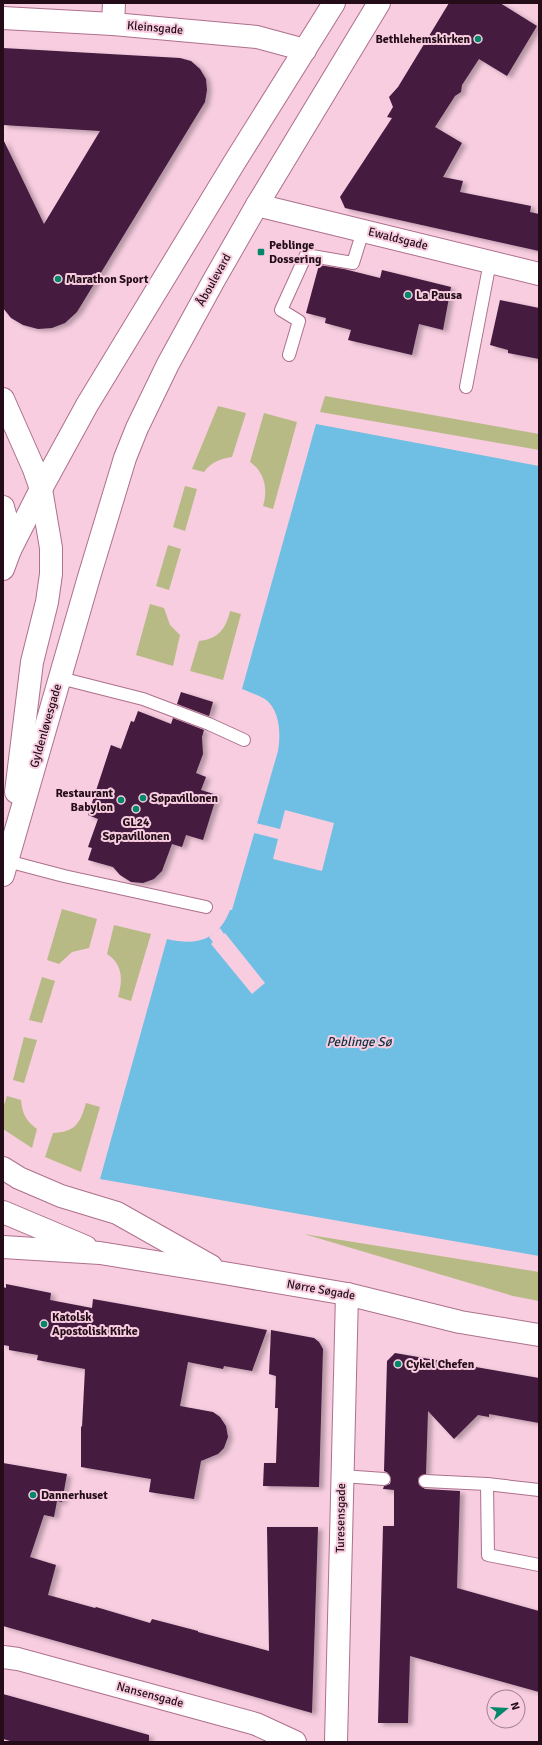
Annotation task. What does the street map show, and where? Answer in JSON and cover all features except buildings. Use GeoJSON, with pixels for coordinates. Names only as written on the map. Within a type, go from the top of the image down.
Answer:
{"type":"FeatureCollection","features":[{"type":"Feature","properties":{"kind":"street"},"geometry":{"type":"LineString","coordinates":[[113,24],[114,3]]}},
{"type":"Feature","properties":{"kind":"street"},"geometry":{"type":"LineString","coordinates":[[7,560],[41,489],[87,405],[234,163],[334,3]]}},
{"type":"Feature","properties":{"kind":"street","name":"Åboulevard"},"geometry":{"type":"LineString","coordinates":[[89,577],[125,458],[137,428],[168,364],[257,205],[379,3]]}},
{"type":"Feature","properties":{"kind":"street","name":"Kleinsgade"},"geometry":{"type":"LineString","coordinates":[[3,18],[113,24],[257,37],[305,50]]}},
{"type":"Feature","properties":{"kind":"street","name":"Ewaldsgade"},"geometry":{"type":"LineString","coordinates":[[257,205],[539,274]]}},
{"type":"Feature","properties":{"kind":"street"},"geometry":{"type":"LineString","coordinates":[[3,399],[34,469],[41,489],[51,548],[51,574],[47,602],[32,662],[5,868]]}},
{"type":"Feature","properties":{"kind":"street"},"geometry":{"type":"LineString","coordinates":[[3,506],[9,529],[7,560]]}},
{"type":"Feature","properties":{"kind":"street","name":"Gyldenløvesgade"},"geometry":{"type":"LineString","coordinates":[[5,868],[89,577]]}},
{"type":"Feature","properties":{"kind":"street"},"geometry":{"type":"LineString","coordinates":[[3,1168],[19,1178],[61,1196],[117,1213],[224,1273]]}},
{"type":"Feature","properties":{"kind":"street","name":"Nørre Søgade"},"geometry":{"type":"LineString","coordinates":[[3,1212],[100,1253]]}},
{"type":"Feature","properties":{"kind":"street","name":"Nørre Søgade"},"geometry":{"type":"LineString","coordinates":[[3,1248],[100,1253],[224,1273],[347,1294],[460,1322],[539,1335]]}},
{"type":"Feature","properties":{"kind":"street","name":"Turesensgade"},"geometry":{"type":"LineString","coordinates":[[336,1742],[347,1294]]}},
{"type":"Feature","properties":{"kind":"street","name":"Nansensgade"},"geometry":{"type":"LineString","coordinates":[[3,1657],[18,1659],[256,1724],[295,1742]]}},
{"type":"Feature","properties":{"kind":"lane"},"geometry":{"type":"LineString","coordinates":[[289,354],[299,321],[282,310],[306,255],[353,264],[363,231]]}},
{"type":"Feature","properties":{"kind":"lane"},"geometry":{"type":"LineString","coordinates":[[466,387],[490,262]]}},
{"type":"Feature","properties":{"kind":"lane"},"geometry":{"type":"LineString","coordinates":[[60,678],[143,699],[209,724],[244,740]]}},
{"type":"Feature","properties":{"kind":"lane"},"geometry":{"type":"LineString","coordinates":[[5,868],[64,876],[206,907]]}},
{"type":"Feature","properties":{"kind":"lane"},"geometry":{"type":"LineString","coordinates":[[342,1476],[384,1478]]}},
{"type":"Feature","properties":{"kind":"lane"},"geometry":{"type":"LineString","coordinates":[[425,1481],[487,1484],[539,1490]]}},
{"type":"Feature","properties":{"kind":"lane"},"geometry":{"type":"LineString","coordinates":[[487,1484],[488,1555],[539,1565]]}},
{"type":"Feature","properties":{"kind":"green space"},"geometry":{"type":"Polygon","coordinates":[[[325,396],[539,434],[539,450],[320,412],[325,396]]]}},
{"type":"Feature","properties":{"kind":"green space"},"geometry":{"type":"Polygon","coordinates":[[[218,406],[246,413],[232,457],[216,462],[204,472],[192,469],[218,406]]]}},
{"type":"Feature","properties":{"kind":"green space"},"geometry":{"type":"Polygon","coordinates":[[[264,413],[297,422],[273,509],[263,506],[265,494],[264,482],[259,471],[250,462],[264,413]]]}},
{"type":"Feature","properties":{"kind":"green space"},"geometry":{"type":"Polygon","coordinates":[[[185,486],[197,489],[185,531],[173,527],[185,486]]]}},
{"type":"Feature","properties":{"kind":"green space"},"geometry":{"type":"Polygon","coordinates":[[[168,545],[181,549],[169,590],[156,586],[168,545]]]}},
{"type":"Feature","properties":{"kind":"green space"},"geometry":{"type":"Polygon","coordinates":[[[150,604],[164,608],[170,625],[180,635],[173,666],[136,655],[150,604]]]}},
{"type":"Feature","properties":{"kind":"green space"},"geometry":{"type":"Polygon","coordinates":[[[230,611],[241,614],[223,680],[190,671],[199,641],[211,638],[220,632],[226,623],[230,611]]]}},
{"type":"Feature","properties":{"kind":"green space"},"geometry":{"type":"Polygon","coordinates":[[[62,909],[97,919],[89,948],[72,952],[59,964],[47,960],[62,909]]]}},
{"type":"Feature","properties":{"kind":"green space"},"geometry":{"type":"Polygon","coordinates":[[[114,925],[151,934],[131,1001],[118,997],[121,985],[119,968],[107,954],[114,925]]]}},
{"type":"Feature","properties":{"kind":"green space"},"geometry":{"type":"Polygon","coordinates":[[[42,977],[55,981],[42,1023],[29,1020],[42,977]]]}},
{"type":"Feature","properties":{"kind":"green space"},"geometry":{"type":"Polygon","coordinates":[[[24,1037],[37,1040],[24,1083],[13,1080],[24,1037]]]}},
{"type":"Feature","properties":{"kind":"green space"},"geometry":{"type":"Polygon","coordinates":[[[7,1096],[21,1100],[22,1109],[25,1116],[37,1129],[32,1148],[3,1129],[3,1108],[7,1096]]]}},
{"type":"Feature","properties":{"kind":"green space"},"geometry":{"type":"Polygon","coordinates":[[[86,1103],[100,1107],[81,1172],[45,1157],[53,1133],[67,1131],[76,1126],[86,1103]]]}},
{"type":"Feature","properties":{"kind":"green space"},"geometry":{"type":"Polygon","coordinates":[[[304,1234],[539,1272],[539,1301],[513,1296],[304,1234]]]}},
{"type":"Feature","properties":{"kind":"water","name":"Peblinge Sø"},"geometry":{"type":"Polygon","coordinates":[[[316,424],[539,466],[539,1256],[100,1179],[167,939],[187,942],[205,939],[219,929],[230,910],[232,910],[278,751],[279,730],[274,709],[265,699],[242,689],[316,424]]]}},
{"type":"Feature","properties":{"kind":"pier"},"geometry":{"type":"Polygon","coordinates":[[[285,810],[334,823],[322,871],[273,859],[278,839],[254,833],[256,823],[280,829],[285,810]]]}},
{"type":"Feature","properties":{"kind":"pier"},"geometry":{"type":"Polygon","coordinates":[[[220,928],[265,983],[252,994],[211,944],[213,942],[209,937],[220,928]]]}},
{"type":"Feature","properties":{"kind":"place","name":"Bethlehemskirken"},"geometry":{"type":"Point","coordinates":[478,39]}},
{"type":"Feature","properties":{"kind":"place","name":"Peblinge Dossering"},"geometry":{"type":"Point","coordinates":[261,252]}},
{"type":"Feature","properties":{"kind":"place","name":"Marathon Sport"},"geometry":{"type":"Point","coordinates":[58,279]}},
{"type":"Feature","properties":{"kind":"place","name":"La Pausa"},"geometry":{"type":"Point","coordinates":[408,295]}},
{"type":"Feature","properties":{"kind":"place","name":"Søpavillonen"},"geometry":{"type":"Point","coordinates":[143,798]}},
{"type":"Feature","properties":{"kind":"place","name":"Restaurant Babylon"},"geometry":{"type":"Point","coordinates":[121,800]}},
{"type":"Feature","properties":{"kind":"place","name":"GL24 Søpavillonen"},"geometry":{"type":"Point","coordinates":[136,809]}},
{"type":"Feature","properties":{"kind":"place","name":"Katolsk Apostolisk Kirke"},"geometry":{"type":"Point","coordinates":[44,1324]}},
{"type":"Feature","properties":{"kind":"place","name":"Cykel Chefen"},"geometry":{"type":"Point","coordinates":[398,1364]}},
{"type":"Feature","properties":{"kind":"place","name":"Dannerhuset"},"geometry":{"type":"Point","coordinates":[33,1495]}}]}
